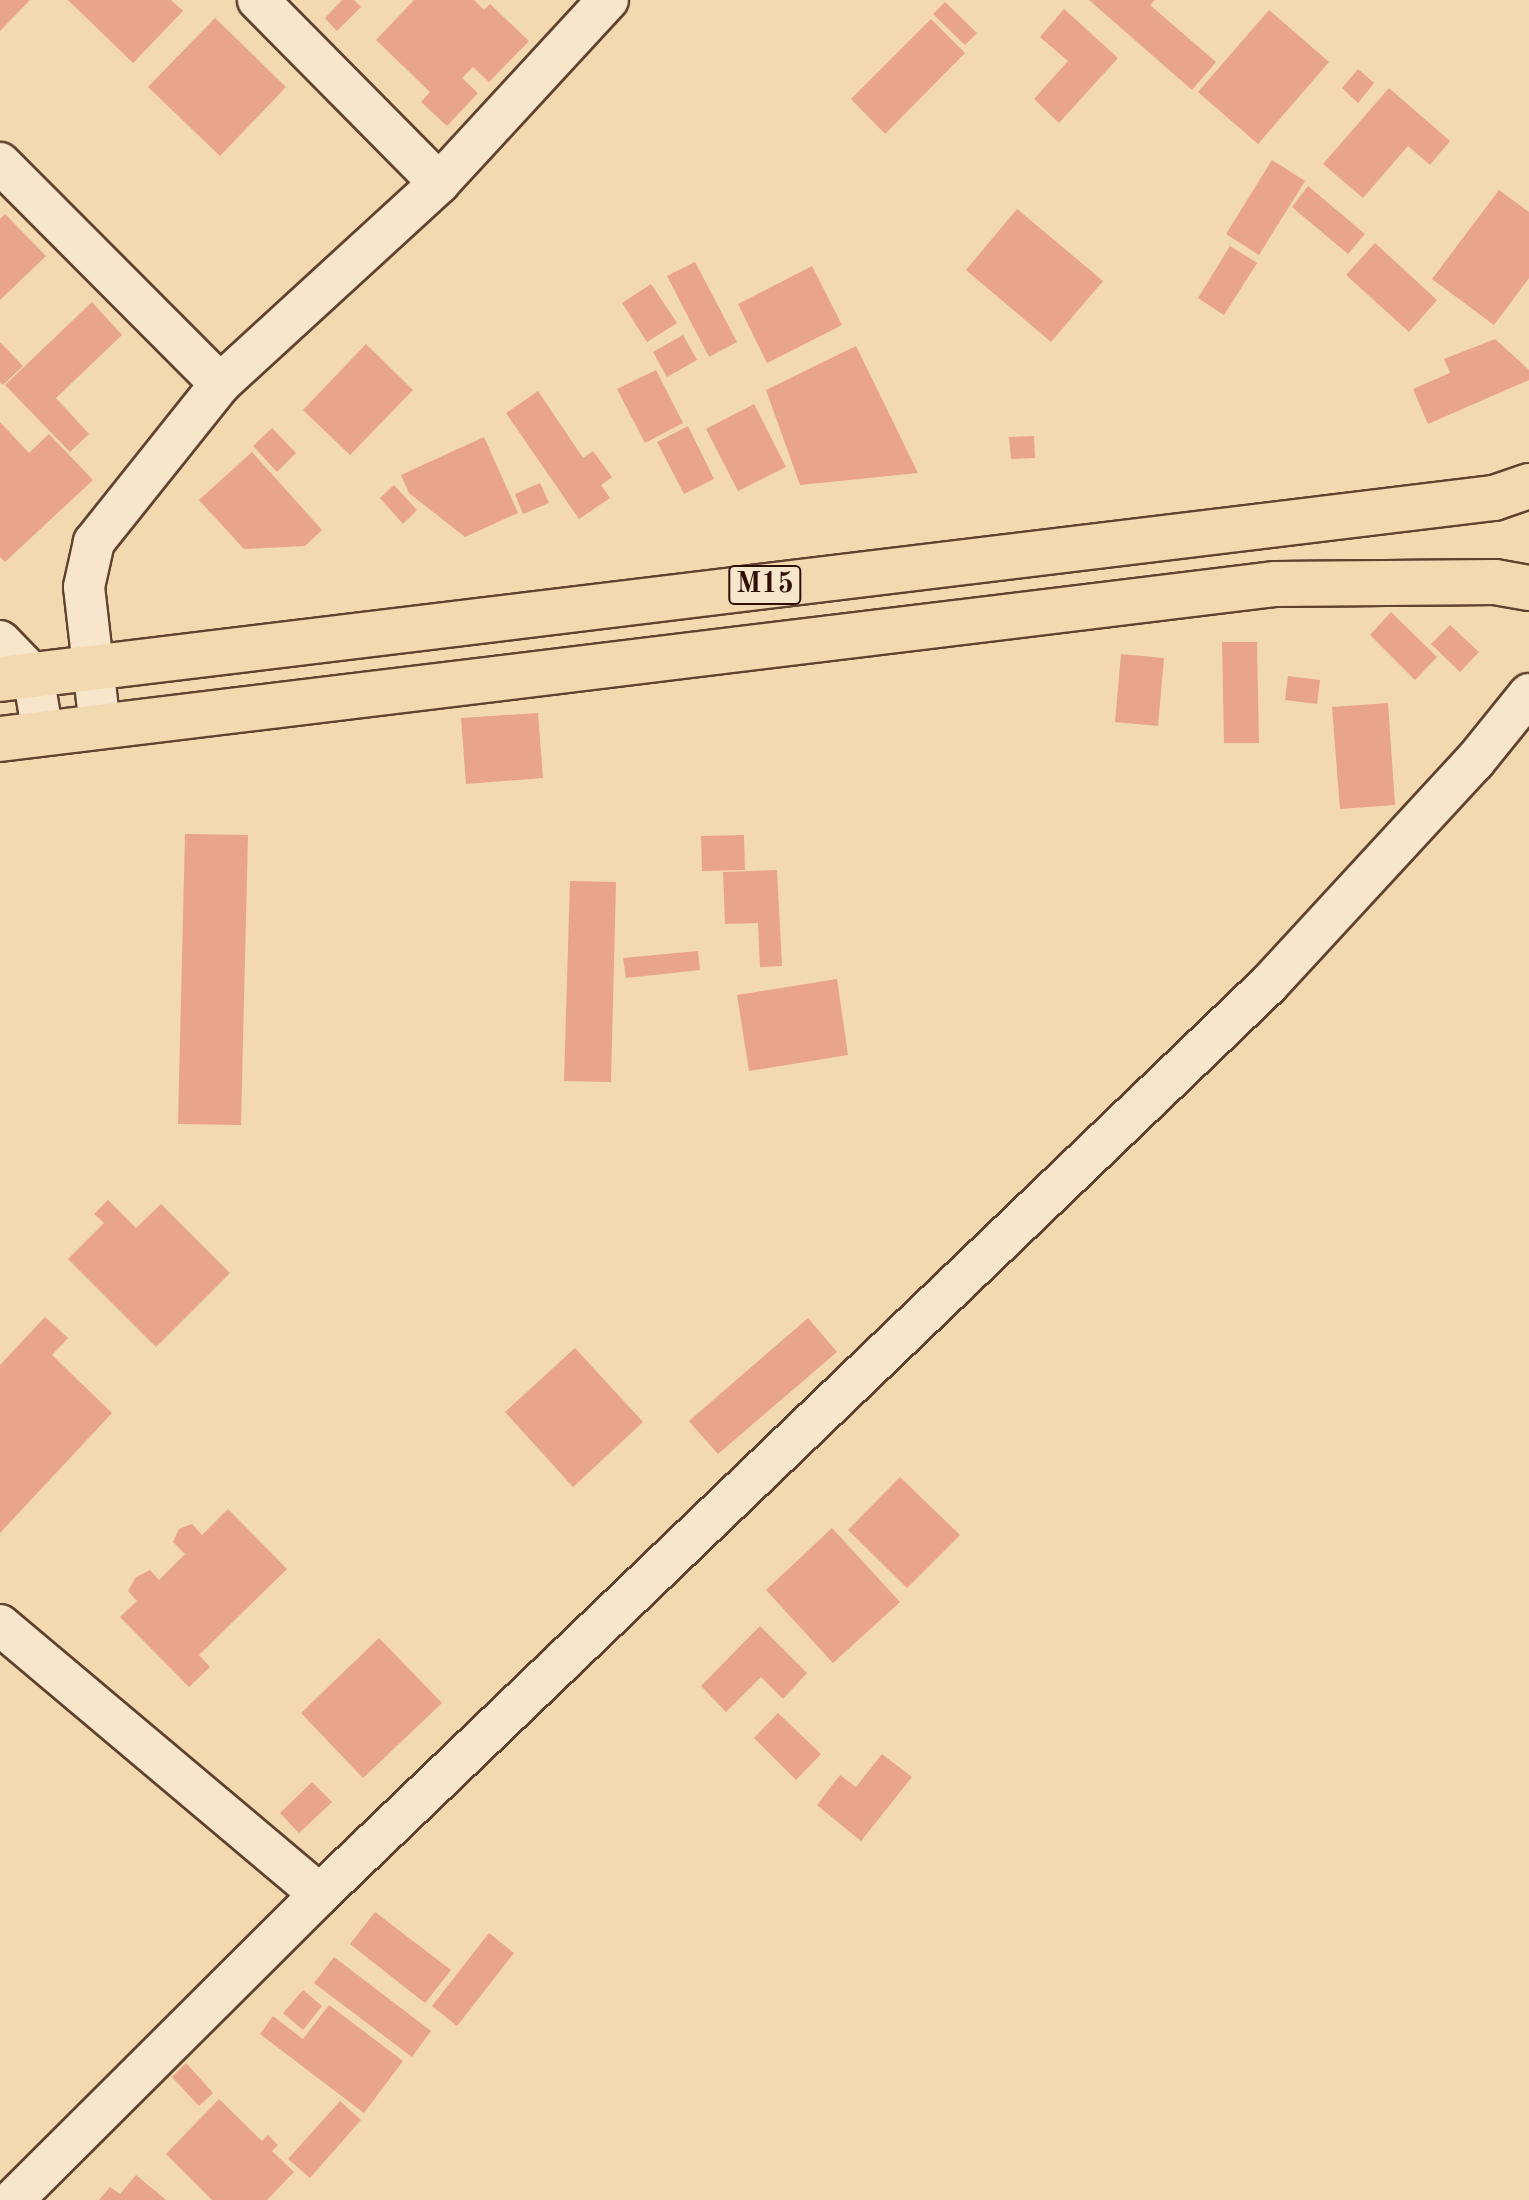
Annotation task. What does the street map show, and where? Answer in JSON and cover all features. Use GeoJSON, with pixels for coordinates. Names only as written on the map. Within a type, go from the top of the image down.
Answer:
{"type":"FeatureCollection","features":[{"type":"Feature","properties":{"kind":"highway","name":"M15"},"geometry":{"type":"LineString","coordinates":[[16,677],[1494,498],[1529,486]]}},
{"type":"Feature","properties":{"kind":"highway","name":"M15"},"geometry":{"type":"LineString","coordinates":[[0,739],[1276,584],[1495,582],[1529,588]]}},
{"type":"Feature","properties":{"kind":"street"},"geometry":{"type":"LineString","coordinates":[[258,0],[439,183]]}},
{"type":"Feature","properties":{"kind":"street"},"geometry":{"type":"LineString","coordinates":[[100,727],[84,587],[94,542],[220,384],[439,183],[608,0]]}},
{"type":"Feature","properties":{"kind":"street"},"geometry":{"type":"LineString","coordinates":[[0,163],[220,384]]}},
{"type":"Feature","properties":{"kind":"street"},"geometry":{"type":"LineString","coordinates":[[0,641],[43,734]]}},
{"type":"Feature","properties":{"kind":"street"},"geometry":{"type":"LineString","coordinates":[[13,2200],[320,1894],[1268,985],[1475,761],[1529,694]]}},
{"type":"Feature","properties":{"kind":"street"},"geometry":{"type":"LineString","coordinates":[[0,1625],[320,1894]]}},
{"type":"Feature","properties":{"kind":"building"},"geometry":{"type":"Polygon","coordinates":[[[0,0],[30,0],[0,31],[0,0]]]}},
{"type":"Feature","properties":{"kind":"building"},"geometry":{"type":"Polygon","coordinates":[[[68,0],[171,0],[183,11],[133,63],[68,0]]]}},
{"type":"Feature","properties":{"kind":"building"},"geometry":{"type":"Polygon","coordinates":[[[342,0],[354,0],[361,7],[337,31],[325,18],[342,0]]]}},
{"type":"Feature","properties":{"kind":"building"},"geometry":{"type":"Polygon","coordinates":[[[414,0],[474,0],[484,10],[490,4],[529,41],[489,82],[473,67],[462,78],[478,93],[447,126],[421,102],[430,92],[376,40],[414,0]]]}},
{"type":"Feature","properties":{"kind":"building"},"geometry":{"type":"Polygon","coordinates":[[[1089,0],[1155,0],[1150,5],[1216,62],[1192,90],[1089,0]]]}},
{"type":"Feature","properties":{"kind":"building"},"geometry":{"type":"Polygon","coordinates":[[[945,2],[977,33],[965,45],[933,14],[945,2]]]}},
{"type":"Feature","properties":{"kind":"building"},"geometry":{"type":"Polygon","coordinates":[[[1064,9],[1118,58],[1059,123],[1034,99],[1068,61],[1040,37],[1064,9]]]}},
{"type":"Feature","properties":{"kind":"building"},"geometry":{"type":"Polygon","coordinates":[[[1269,10],[1329,62],[1258,144],[1198,92],[1269,10]]]}},
{"type":"Feature","properties":{"kind":"building"},"geometry":{"type":"Polygon","coordinates":[[[215,18],[286,87],[220,156],[148,87],[215,18]]]}},
{"type":"Feature","properties":{"kind":"building"},"geometry":{"type":"Polygon","coordinates":[[[931,19],[965,53],[885,134],[851,99],[931,19]]]}},
{"type":"Feature","properties":{"kind":"building"},"geometry":{"type":"Polygon","coordinates":[[[1358,69],[1374,83],[1358,103],[1342,88],[1358,69]]]}},
{"type":"Feature","properties":{"kind":"building"},"geometry":{"type":"Polygon","coordinates":[[[1389,88],[1450,141],[1430,165],[1408,146],[1363,198],[1323,164],[1389,88]]]}},
{"type":"Feature","properties":{"kind":"building"},"geometry":{"type":"Polygon","coordinates":[[[1272,160],[1305,181],[1259,255],[1226,234],[1272,160]]]}},
{"type":"Feature","properties":{"kind":"building"},"geometry":{"type":"Polygon","coordinates":[[[1308,186],[1365,234],[1348,254],[1292,207],[1308,186]]]}},
{"type":"Feature","properties":{"kind":"building"},"geometry":{"type":"Polygon","coordinates":[[[1499,190],[1529,212],[1529,278],[1494,325],[1432,279],[1499,190]]]}},
{"type":"Feature","properties":{"kind":"building"},"geometry":{"type":"Polygon","coordinates":[[[1017,209],[1103,281],[1051,342],[966,270],[1017,209]]]}},
{"type":"Feature","properties":{"kind":"building"},"geometry":{"type":"Polygon","coordinates":[[[5,214],[46,256],[0,300],[0,219],[5,214]]]}},
{"type":"Feature","properties":{"kind":"building"},"geometry":{"type":"Polygon","coordinates":[[[1375,243],[1437,300],[1409,332],[1346,275],[1375,243]]]}},
{"type":"Feature","properties":{"kind":"building"},"geometry":{"type":"Polygon","coordinates":[[[1230,246],[1257,263],[1224,315],[1198,298],[1230,246]]]}},
{"type":"Feature","properties":{"kind":"building"},"geometry":{"type":"Polygon","coordinates":[[[695,262],[737,342],[709,357],[667,276],[695,262]]]}},
{"type":"Feature","properties":{"kind":"building"},"geometry":{"type":"Polygon","coordinates":[[[812,266],[842,325],[767,363],[738,304],[812,266]]]}},
{"type":"Feature","properties":{"kind":"building"},"geometry":{"type":"Polygon","coordinates":[[[651,284],[677,323],[647,342],[622,303],[651,284]]]}},
{"type":"Feature","properties":{"kind":"building"},"geometry":{"type":"Polygon","coordinates":[[[92,302],[122,335],[56,398],[89,434],[70,452],[5,385],[92,302]]]}},
{"type":"Feature","properties":{"kind":"building"},"geometry":{"type":"Polygon","coordinates":[[[683,335],[697,360],[667,377],[653,352],[683,335]]]}},
{"type":"Feature","properties":{"kind":"building"},"geometry":{"type":"Polygon","coordinates":[[[1495,339],[1529,370],[1529,380],[1428,424],[1413,389],[1450,373],[1444,359],[1495,339]]]}},
{"type":"Feature","properties":{"kind":"building"},"geometry":{"type":"Polygon","coordinates":[[[0,342],[23,366],[3,385],[0,382],[0,342]]]}},
{"type":"Feature","properties":{"kind":"building"},"geometry":{"type":"Polygon","coordinates":[[[366,344],[413,390],[350,455],[303,410],[366,344]]]}},
{"type":"Feature","properties":{"kind":"building"},"geometry":{"type":"Polygon","coordinates":[[[856,346],[918,473],[800,485],[766,390],[856,346]]]}},
{"type":"Feature","properties":{"kind":"building"},"geometry":{"type":"Polygon","coordinates":[[[656,370],[683,423],[645,443],[617,389],[656,370]]]}},
{"type":"Feature","properties":{"kind":"building"},"geometry":{"type":"Polygon","coordinates":[[[538,391],[583,458],[593,451],[612,477],[601,485],[610,498],[579,519],[506,413],[538,391]]]}},
{"type":"Feature","properties":{"kind":"building"},"geometry":{"type":"Polygon","coordinates":[[[754,404],[786,467],[738,491],[706,429],[754,404]]]}},
{"type":"Feature","properties":{"kind":"building"},"geometry":{"type":"Polygon","coordinates":[[[0,422],[29,453],[49,434],[93,480],[5,562],[0,557],[0,422]]]}},
{"type":"Feature","properties":{"kind":"building"},"geometry":{"type":"Polygon","coordinates":[[[688,426],[714,479],[684,494],[657,442],[688,426]]]}},
{"type":"Feature","properties":{"kind":"building"},"geometry":{"type":"Polygon","coordinates":[[[272,428],[296,453],[277,472],[253,446],[272,428]]]}},
{"type":"Feature","properties":{"kind":"building"},"geometry":{"type":"Polygon","coordinates":[[[1034,436],[1035,458],[1011,459],[1009,437],[1034,436]]]}},
{"type":"Feature","properties":{"kind":"building"},"geometry":{"type":"Polygon","coordinates":[[[484,437],[518,513],[465,537],[409,493],[401,475],[484,437]]]}},
{"type":"Feature","properties":{"kind":"building"},"geometry":{"type":"Polygon","coordinates":[[[252,452],[322,530],[305,546],[244,549],[199,500],[252,452]]]}},
{"type":"Feature","properties":{"kind":"building"},"geometry":{"type":"Polygon","coordinates":[[[540,483],[549,503],[523,514],[515,494],[540,483]]]}},
{"type":"Feature","properties":{"kind":"building"},"geometry":{"type":"Polygon","coordinates":[[[394,485],[417,510],[403,524],[380,498],[394,485]]]}},
{"type":"Feature","properties":{"kind":"building"},"geometry":{"type":"Polygon","coordinates":[[[1391,612],[1437,657],[1415,680],[1370,635],[1391,612]]]}},
{"type":"Feature","properties":{"kind":"building"},"geometry":{"type":"Polygon","coordinates":[[[1450,625],[1479,652],[1460,672],[1431,644],[1450,625]]]}},
{"type":"Feature","properties":{"kind":"building"},"geometry":{"type":"Polygon","coordinates":[[[1222,642],[1257,642],[1259,743],[1224,743],[1222,642]]]}},
{"type":"Feature","properties":{"kind":"building"},"geometry":{"type":"Polygon","coordinates":[[[1121,654],[1164,658],[1158,726],[1115,722],[1121,654]]]}},
{"type":"Feature","properties":{"kind":"building"},"geometry":{"type":"Polygon","coordinates":[[[1288,676],[1320,680],[1317,704],[1285,700],[1288,676]]]}},
{"type":"Feature","properties":{"kind":"building"},"geometry":{"type":"Polygon","coordinates":[[[1388,703],[1395,805],[1340,809],[1332,707],[1388,703]]]}},
{"type":"Feature","properties":{"kind":"building"},"geometry":{"type":"Polygon","coordinates":[[[538,713],[543,778],[466,784],[461,718],[538,713]]]}},
{"type":"Feature","properties":{"kind":"building"},"geometry":{"type":"Polygon","coordinates":[[[185,834],[248,835],[241,1125],[178,1124],[185,834]]]}},
{"type":"Feature","properties":{"kind":"building"},"geometry":{"type":"Polygon","coordinates":[[[744,835],[745,870],[702,871],[701,836],[744,835]]]}},
{"type":"Feature","properties":{"kind":"building"},"geometry":{"type":"Polygon","coordinates":[[[777,870],[782,966],[760,967],[758,923],[725,924],[723,872],[777,870]]]}},
{"type":"Feature","properties":{"kind":"building"},"geometry":{"type":"Polygon","coordinates":[[[570,881],[616,882],[611,1082],[564,1081],[570,881]]]}},
{"type":"Feature","properties":{"kind":"building"},"geometry":{"type":"Polygon","coordinates":[[[698,951],[700,970],[626,978],[623,958],[698,951]]]}},
{"type":"Feature","properties":{"kind":"building"},"geometry":{"type":"Polygon","coordinates":[[[837,979],[848,1055],[749,1071],[737,995],[837,979]]]}},
{"type":"Feature","properties":{"kind":"building"},"geometry":{"type":"Polygon","coordinates":[[[108,1200],[136,1228],[161,1204],[230,1273],[156,1347],[68,1259],[104,1223],[94,1214],[108,1200]]]}},
{"type":"Feature","properties":{"kind":"building"},"geometry":{"type":"Polygon","coordinates":[[[45,1317],[68,1338],[52,1355],[112,1413],[0,1533],[0,1365],[45,1317]]]}},
{"type":"Feature","properties":{"kind":"building"},"geometry":{"type":"Polygon","coordinates":[[[808,1318],[837,1352],[718,1454],[689,1421],[808,1318]]]}},
{"type":"Feature","properties":{"kind":"building"},"geometry":{"type":"Polygon","coordinates":[[[575,1348],[643,1422],[573,1487],[505,1412],[575,1348]]]}},
{"type":"Feature","properties":{"kind":"building"},"geometry":{"type":"Polygon","coordinates":[[[900,1477],[960,1535],[907,1588],[848,1530],[900,1477]]]}},
{"type":"Feature","properties":{"kind":"building"},"geometry":{"type":"Polygon","coordinates":[[[228,1509],[287,1569],[199,1655],[210,1667],[189,1687],[120,1617],[137,1601],[128,1591],[136,1577],[150,1570],[159,1580],[185,1554],[173,1542],[179,1529],[192,1524],[202,1535],[228,1509]]]}},
{"type":"Feature","properties":{"kind":"building"},"geometry":{"type":"Polygon","coordinates":[[[832,1528],[900,1602],[833,1663],[766,1590],[832,1528]]]}},
{"type":"Feature","properties":{"kind":"building"},"geometry":{"type":"Polygon","coordinates":[[[760,1626],[807,1673],[783,1699],[761,1677],[726,1712],[701,1686],[760,1626]]]}},
{"type":"Feature","properties":{"kind":"building"},"geometry":{"type":"Polygon","coordinates":[[[379,1638],[442,1703],[363,1778],[301,1713],[379,1638]]]}},
{"type":"Feature","properties":{"kind":"building"},"geometry":{"type":"Polygon","coordinates":[[[778,1713],[821,1754],[796,1780],[754,1738],[778,1713]]]}},
{"type":"Feature","properties":{"kind":"building"},"geometry":{"type":"Polygon","coordinates":[[[882,1754],[912,1777],[861,1841],[817,1805],[840,1775],[856,1787],[882,1754]]]}},
{"type":"Feature","properties":{"kind":"building"},"geometry":{"type":"Polygon","coordinates":[[[312,1782],[332,1802],[299,1833],[280,1813],[312,1782]]]}},
{"type":"Feature","properties":{"kind":"building"},"geometry":{"type":"Polygon","coordinates":[[[375,1912],[451,1970],[425,2003],[350,1944],[375,1912]]]}},
{"type":"Feature","properties":{"kind":"building"},"geometry":{"type":"Polygon","coordinates":[[[489,1933],[514,1953],[457,2026],[432,2006],[489,1933]]]}},
{"type":"Feature","properties":{"kind":"building"},"geometry":{"type":"Polygon","coordinates":[[[334,1957],[431,2031],[412,2057],[314,1983],[334,1957]]]}},
{"type":"Feature","properties":{"kind":"building"},"geometry":{"type":"Polygon","coordinates":[[[303,1990],[322,2006],[303,2030],[283,2013],[303,1990]]]}},
{"type":"Feature","properties":{"kind":"building"},"geometry":{"type":"Polygon","coordinates":[[[329,2005],[403,2061],[364,2113],[260,2034],[273,2016],[303,2039],[329,2005]]]}},
{"type":"Feature","properties":{"kind":"building"},"geometry":{"type":"Polygon","coordinates":[[[186,2063],[213,2093],[199,2106],[172,2077],[186,2063]]]}},
{"type":"Feature","properties":{"kind":"building"},"geometry":{"type":"Polygon","coordinates":[[[219,2099],[262,2141],[268,2135],[278,2145],[272,2151],[294,2172],[267,2200],[212,2200],[166,2154],[219,2099]]]}},
{"type":"Feature","properties":{"kind":"building"},"geometry":{"type":"Polygon","coordinates":[[[340,2101],[361,2120],[310,2178],[288,2159],[340,2101]]]}},
{"type":"Feature","properties":{"kind":"building"},"geometry":{"type":"Polygon","coordinates":[[[136,2175],[166,2200],[99,2200],[110,2187],[120,2194],[136,2175]]]}}]}
